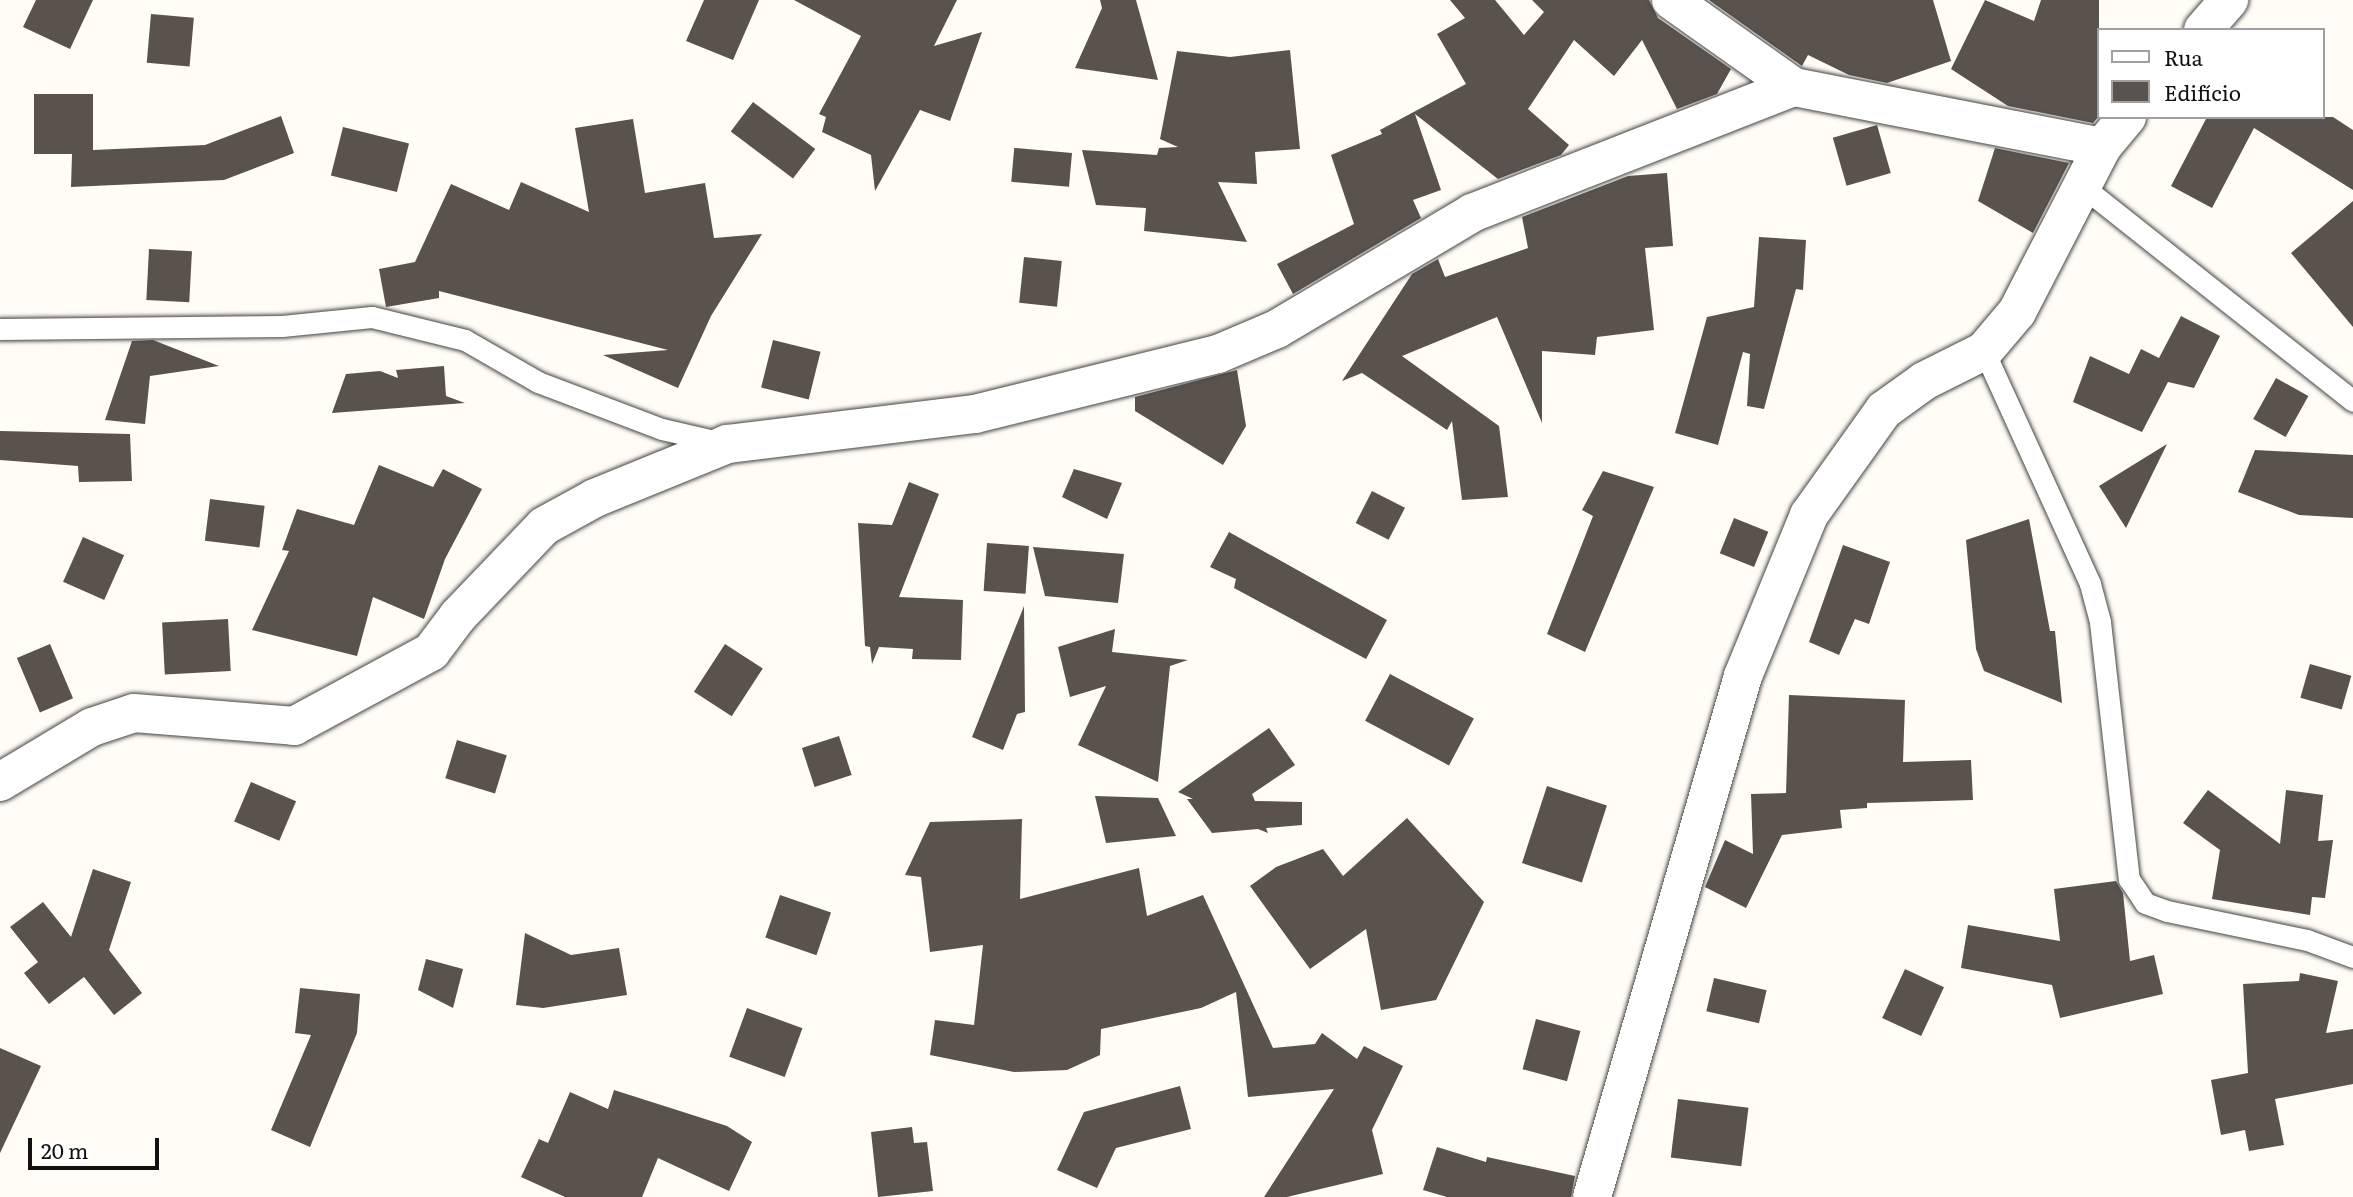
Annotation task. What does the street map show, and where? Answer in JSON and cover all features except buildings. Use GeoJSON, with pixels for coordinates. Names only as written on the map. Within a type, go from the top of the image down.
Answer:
{"type":"FeatureCollection","features":[{"type":"Feature","properties":{"kind":"street"},"geometry":{"type":"LineString","coordinates":[[1671,0],[1794,87],[2102,147]]}},
{"type":"Feature","properties":{"kind":"street"},"geometry":{"type":"LineString","coordinates":[[2205,28],[2229,0]]}},
{"type":"Feature","properties":{"kind":"street"},"geometry":{"type":"LineString","coordinates":[[0,782],[92,727],[134,713],[294,726],[431,652],[457,616],[544,526],[595,498],[727,444],[975,414],[1218,354],[1277,329],[1472,213],[1794,87]]}},
{"type":"Feature","properties":{"kind":"street"},"geometry":{"type":"LineString","coordinates":[[1592,1197],[1743,676],[1809,515],[1884,410],[1924,381],[1984,351],[2017,312],[2102,147],[2125,119]]}},
{"type":"Feature","properties":{"kind":"lane"},"geometry":{"type":"LineString","coordinates":[[2082,186],[2353,401]]}},
{"type":"Feature","properties":{"kind":"lane"},"geometry":{"type":"LineString","coordinates":[[0,329],[282,326],[372,317],[465,340],[538,382],[662,429],[727,444]]}},
{"type":"Feature","properties":{"kind":"lane"},"geometry":{"type":"LineString","coordinates":[[1984,351],[2090,584],[2100,622],[2129,879],[2145,903],[2167,911],[2307,940],[2353,957]]}}]}
